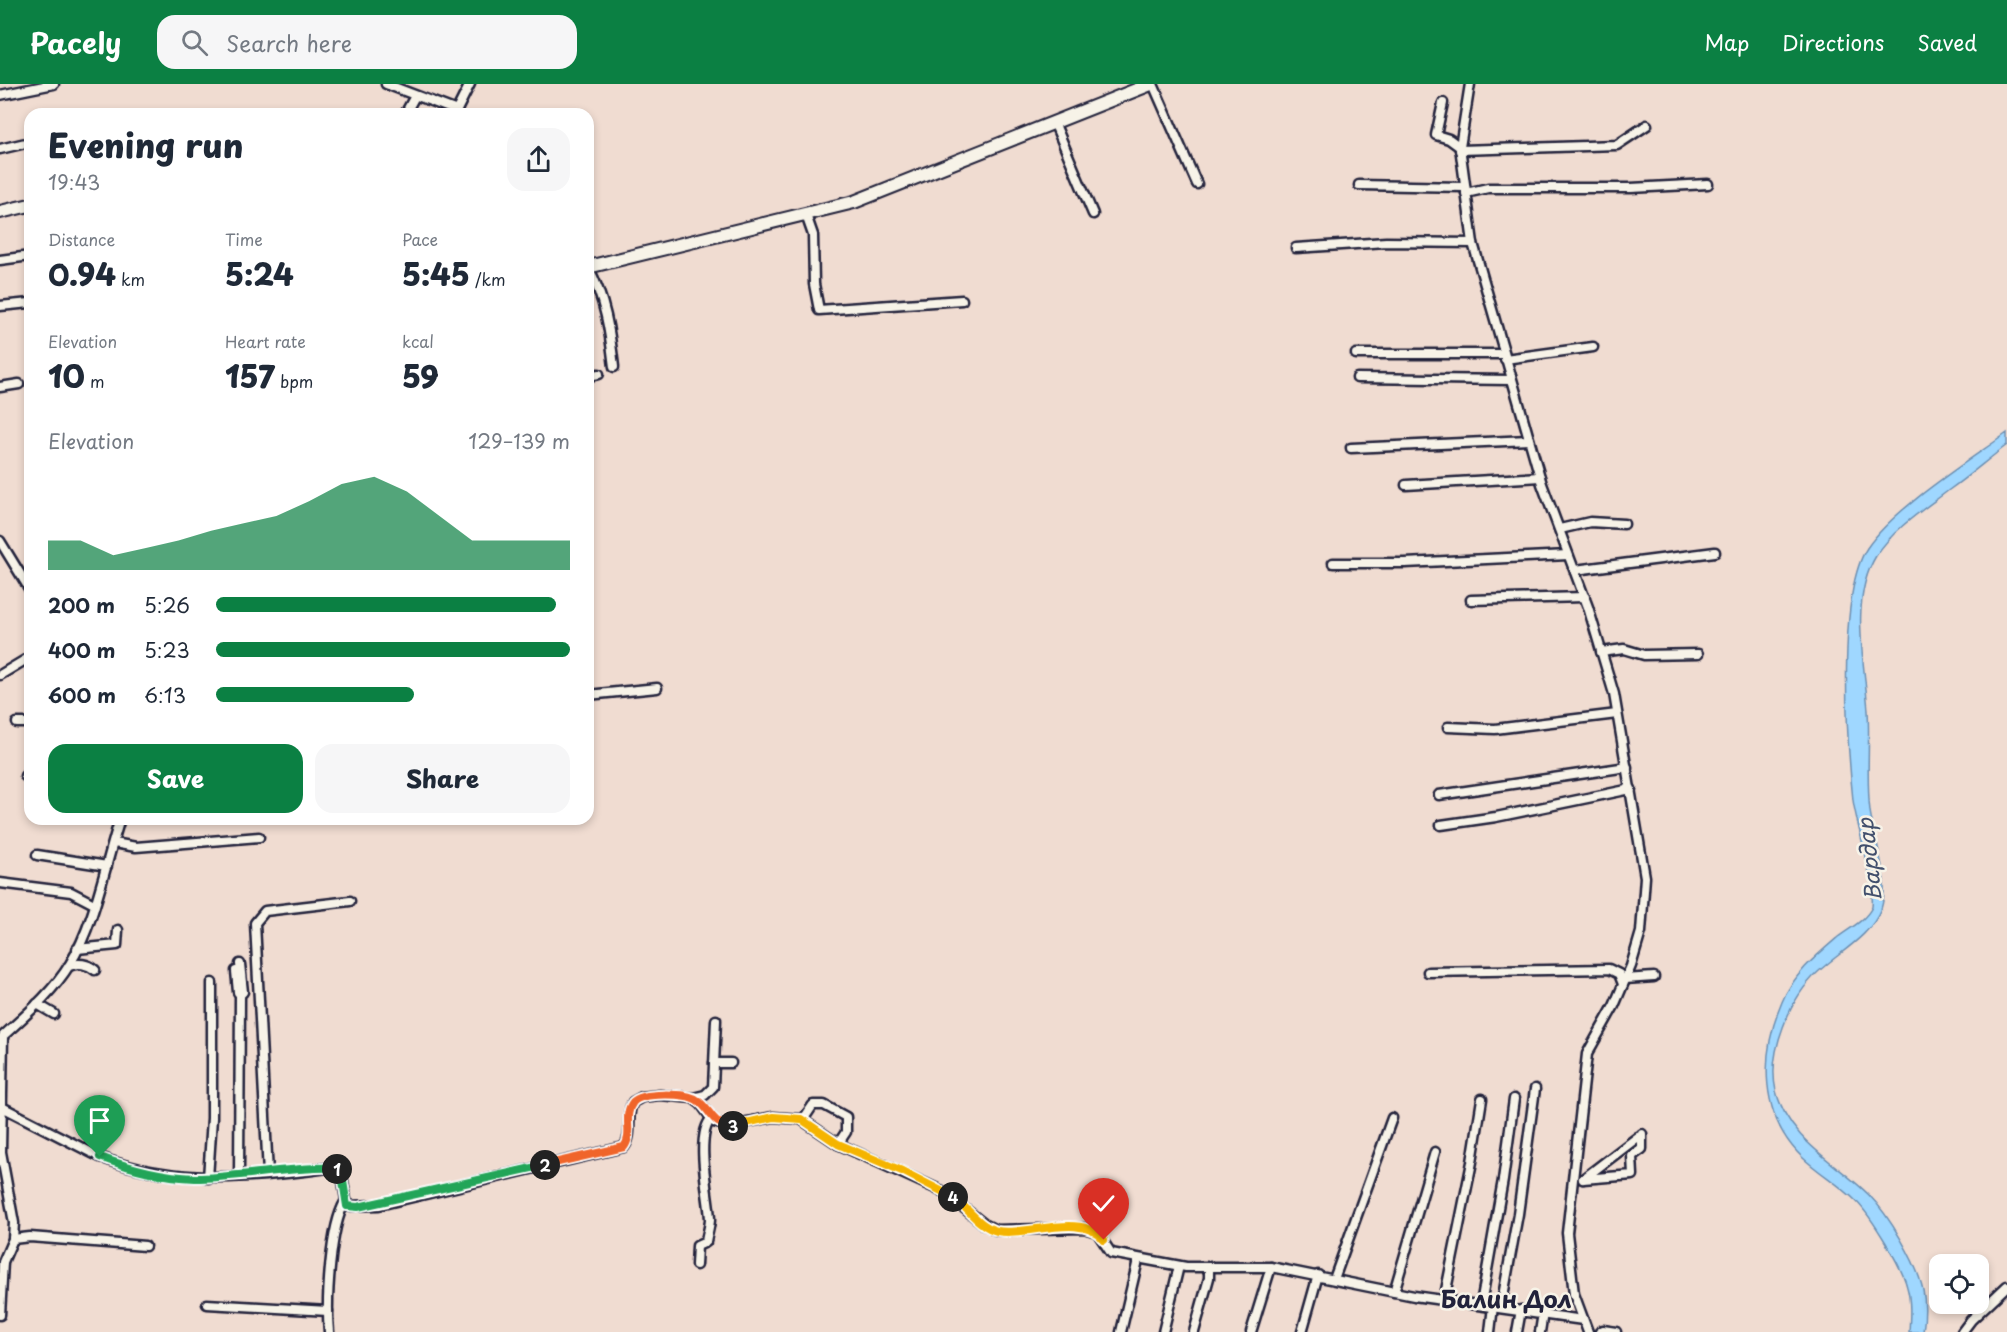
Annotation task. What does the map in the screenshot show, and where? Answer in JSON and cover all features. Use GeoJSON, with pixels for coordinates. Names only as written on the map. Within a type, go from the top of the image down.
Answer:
{"type":"FeatureCollection","features":[{"type":"Feature","properties":{"kind":"main road"},"geometry":{"type":"LineString","coordinates":[[594,266],[854,202],[1152,84]]}},
{"type":"Feature","properties":{"kind":"main road"},"geometry":{"type":"LineString","coordinates":[[0,212],[24,206]]}},
{"type":"Feature","properties":{"kind":"street"},"geometry":{"type":"LineString","coordinates":[[0,95],[54,84]]}},
{"type":"Feature","properties":{"kind":"street"},"geometry":{"type":"LineString","coordinates":[[386,84],[446,108]]}},
{"type":"Feature","properties":{"kind":"street"},"geometry":{"type":"LineString","coordinates":[[458,108],[470,84]]}},
{"type":"Feature","properties":{"kind":"street"},"geometry":{"type":"LineString","coordinates":[[1152,84],[1197,184]]}},
{"type":"Feature","properties":{"kind":"street"},"geometry":{"type":"LineString","coordinates":[[1458,84],[1469,86],[1460,149],[1473,243],[1528,440],[1585,597],[1601,652],[1617,714],[1645,877],[1641,932],[1624,982],[1587,1054],[1567,1233],[1574,1294],[1588,1332]]}},
{"type":"Feature","properties":{"kind":"street"},"geometry":{"type":"LineString","coordinates":[[408,108],[415,96]]}},
{"type":"Feature","properties":{"kind":"street"},"geometry":{"type":"LineString","coordinates":[[1443,103],[1436,135],[1449,139],[1460,149],[1617,145],[1647,125]]}},
{"type":"Feature","properties":{"kind":"street"},"geometry":{"type":"LineString","coordinates":[[1054,122],[1093,214]]}},
{"type":"Feature","properties":{"kind":"street"},"geometry":{"type":"LineString","coordinates":[[0,149],[24,143]]}},
{"type":"Feature","properties":{"kind":"street"},"geometry":{"type":"LineString","coordinates":[[1359,185],[1465,190],[1631,188],[1708,184]]}},
{"type":"Feature","properties":{"kind":"street"},"geometry":{"type":"LineString","coordinates":[[806,215],[813,235],[814,284],[819,310],[962,300]]}},
{"type":"Feature","properties":{"kind":"street"},"geometry":{"type":"LineString","coordinates":[[1296,248],[1386,242],[1473,243]]}},
{"type":"Feature","properties":{"kind":"street"},"geometry":{"type":"LineString","coordinates":[[0,260],[24,256]]}},
{"type":"Feature","properties":{"kind":"street"},"geometry":{"type":"LineString","coordinates":[[594,279],[600,291],[609,330],[614,367]]}},
{"type":"Feature","properties":{"kind":"street"},"geometry":{"type":"LineString","coordinates":[[0,306],[24,304]]}},
{"type":"Feature","properties":{"kind":"street"},"geometry":{"type":"LineString","coordinates":[[1356,354],[1504,356],[1593,347]]}},
{"type":"Feature","properties":{"kind":"street"},"geometry":{"type":"LineString","coordinates":[[594,375],[598,374]]}},
{"type":"Feature","properties":{"kind":"street"},"geometry":{"type":"LineString","coordinates":[[1357,378],[1511,380]]}},
{"type":"Feature","properties":{"kind":"street"},"geometry":{"type":"LineString","coordinates":[[0,387],[19,384]]}},
{"type":"Feature","properties":{"kind":"street"},"geometry":{"type":"LineString","coordinates":[[1351,448],[1528,440]]}},
{"type":"Feature","properties":{"kind":"street"},"geometry":{"type":"LineString","coordinates":[[1406,485],[1540,477]]}},
{"type":"Feature","properties":{"kind":"street"},"geometry":{"type":"LineString","coordinates":[[1560,530],[1590,522],[1624,524]]}},
{"type":"Feature","properties":{"kind":"street"},"geometry":{"type":"LineString","coordinates":[[0,541],[24,580]]}},
{"type":"Feature","properties":{"kind":"street"},"geometry":{"type":"LineString","coordinates":[[1575,570],[1715,552]]}},
{"type":"Feature","properties":{"kind":"street"},"geometry":{"type":"LineString","coordinates":[[1333,563],[1405,563],[1568,555]]}},
{"type":"Feature","properties":{"kind":"street"},"geometry":{"type":"LineString","coordinates":[[1471,600],[1585,597]]}},
{"type":"Feature","properties":{"kind":"street"},"geometry":{"type":"LineString","coordinates":[[1601,652],[1624,649],[1644,655],[1698,654]]}},
{"type":"Feature","properties":{"kind":"street"},"geometry":{"type":"LineString","coordinates":[[0,675],[24,661]]}},
{"type":"Feature","properties":{"kind":"street"},"geometry":{"type":"LineString","coordinates":[[594,694],[657,688]]}},
{"type":"Feature","properties":{"kind":"street"},"geometry":{"type":"LineString","coordinates":[[1448,727],[1495,729],[1617,714]]}},
{"type":"Feature","properties":{"kind":"street"},"geometry":{"type":"LineString","coordinates":[[17,723],[24,723]]}},
{"type":"Feature","properties":{"kind":"street"},"geometry":{"type":"LineString","coordinates":[[1439,795],[1627,767]]}},
{"type":"Feature","properties":{"kind":"street"},"geometry":{"type":"LineString","coordinates":[[1441,825],[1496,817],[1631,789]]}},
{"type":"Feature","properties":{"kind":"street"},"geometry":{"type":"LineString","coordinates":[[0,1315],[3,1262],[13,1239],[14,1223],[1,1152],[3,1036],[37,1004],[69,966],[94,904],[118,825]]}},
{"type":"Feature","properties":{"kind":"street"},"geometry":{"type":"LineString","coordinates":[[114,843],[136,847],[259,837]]}},
{"type":"Feature","properties":{"kind":"street"},"geometry":{"type":"LineString","coordinates":[[38,855],[107,866]]}},
{"type":"Feature","properties":{"kind":"street"},"geometry":{"type":"LineString","coordinates":[[0,883],[71,892],[94,904]]}},
{"type":"Feature","properties":{"kind":"street"},"geometry":{"type":"LineString","coordinates":[[268,1174],[255,923],[265,911],[350,901]]}},
{"type":"Feature","properties":{"kind":"street"},"geometry":{"type":"LineString","coordinates":[[77,949],[117,945],[118,930]]}},
{"type":"Feature","properties":{"kind":"street"},"geometry":{"type":"LineString","coordinates":[[69,966],[75,963],[95,970]]}},
{"type":"Feature","properties":{"kind":"street"},"geometry":{"type":"LineString","coordinates":[[238,967],[237,990],[240,995],[239,1176]]}},
{"type":"Feature","properties":{"kind":"street"},"geometry":{"type":"LineString","coordinates":[[1428,972],[1609,969],[1619,974],[1624,982]]}},
{"type":"Feature","properties":{"kind":"street"},"geometry":{"type":"LineString","coordinates":[[1624,982],[1654,977]]}},
{"type":"Feature","properties":{"kind":"street"},"geometry":{"type":"LineString","coordinates":[[208,1178],[212,1118],[212,984]]}},
{"type":"Feature","properties":{"kind":"street"},"geometry":{"type":"LineString","coordinates":[[37,1004],[54,1014]]}},
{"type":"Feature","properties":{"kind":"street"},"geometry":{"type":"LineString","coordinates":[[2,1107],[117,1164],[169,1175],[208,1178],[335,1167],[342,1175],[347,1206],[379,1205],[619,1149],[627,1143],[628,1115],[637,1099],[660,1095],[693,1098],[705,1095],[713,1087],[716,1020]]}},
{"type":"Feature","properties":{"kind":"street"},"geometry":{"type":"LineString","coordinates":[[714,1062],[731,1063]]}},
{"type":"Feature","properties":{"kind":"street"},"geometry":{"type":"LineString","coordinates":[[1490,1332],[1518,1214],[1534,1089]]}},
{"type":"Feature","properties":{"kind":"street"},"geometry":{"type":"LineString","coordinates":[[693,1098],[719,1124],[733,1126],[773,1117],[803,1120],[838,1144],[944,1192],[989,1228],[1013,1232],[1042,1227],[1084,1228],[1097,1232],[1111,1253],[1137,1260],[1209,1268],[1271,1267],[1394,1292],[1543,1312],[1583,1320]]}},
{"type":"Feature","properties":{"kind":"street"},"geometry":{"type":"LineString","coordinates":[[1444,1300],[1472,1162],[1482,1099]]}},
{"type":"Feature","properties":{"kind":"street"},"geometry":{"type":"LineString","coordinates":[[1480,1304],[1503,1180],[1514,1099]]}},
{"type":"Feature","properties":{"kind":"street"},"geometry":{"type":"LineString","coordinates":[[803,1120],[813,1105],[824,1105],[846,1117],[846,1132],[838,1144]]}},
{"type":"Feature","properties":{"kind":"street"},"geometry":{"type":"LineString","coordinates":[[696,1265],[697,1246],[706,1242],[710,1220],[704,1166],[706,1125],[712,1118]]}},
{"type":"Feature","properties":{"kind":"street"},"geometry":{"type":"LineString","coordinates":[[1334,1279],[1392,1118]]}},
{"type":"Feature","properties":{"kind":"street"},"geometry":{"type":"LineString","coordinates":[[1571,1196],[1576,1184],[1640,1136],[1642,1149],[1632,1156],[1634,1175],[1583,1179]]}},
{"type":"Feature","properties":{"kind":"street"},"geometry":{"type":"LineString","coordinates":[[1394,1292],[1435,1152]]}},
{"type":"Feature","properties":{"kind":"street"},"geometry":{"type":"LineString","coordinates":[[329,1332],[328,1311],[339,1212],[345,1202]]}},
{"type":"Feature","properties":{"kind":"street"},"geometry":{"type":"LineString","coordinates":[[13,1239],[30,1237],[145,1246]]}},
{"type":"Feature","properties":{"kind":"street"},"geometry":{"type":"LineString","coordinates":[[1121,1332],[1137,1260]]}},
{"type":"Feature","properties":{"kind":"street"},"geometry":{"type":"LineString","coordinates":[[1163,1332],[1179,1266]]}},
{"type":"Feature","properties":{"kind":"street"},"geometry":{"type":"LineString","coordinates":[[1251,1332],[1271,1267]]}},
{"type":"Feature","properties":{"kind":"street"},"geometry":{"type":"LineString","coordinates":[[1194,1332],[1209,1278],[1209,1268]]}},
{"type":"Feature","properties":{"kind":"street"},"geometry":{"type":"LineString","coordinates":[[1302,1332],[1318,1275]]}},
{"type":"Feature","properties":{"kind":"street"},"geometry":{"type":"LineString","coordinates":[[1962,1332],[1971,1320],[2007,1286]]}},
{"type":"Feature","properties":{"kind":"street"},"geometry":{"type":"LineString","coordinates":[[207,1304],[328,1311]]}},
{"type":"Feature","properties":{"kind":"street"},"geometry":{"type":"LineString","coordinates":[[1517,1332],[1521,1310]]}},
{"type":"Feature","properties":{"kind":"street"},"geometry":{"type":"LineString","coordinates":[[1540,1332],[1543,1312]]}},
{"type":"Feature","properties":{"kind":"street"},"geometry":{"type":"LineString","coordinates":[[1600,1332],[1603,1330],[1616,1332]]}},
{"type":"Feature","properties":{"kind":"water","name":"Вардар"},"geometry":{"type":"Polygon","coordinates":[[[2007,433],[2007,445],[1919,512],[1891,537],[1876,556],[1868,573],[1863,592],[1861,632],[1868,711],[1869,799],[1883,872],[1884,897],[1881,909],[1870,928],[1818,972],[1798,996],[1783,1027],[1775,1060],[1776,1091],[1791,1124],[1815,1149],[1869,1195],[1885,1214],[1909,1253],[1923,1290],[1925,1316],[1923,1332],[1909,1332],[1908,1292],[1893,1255],[1870,1218],[1856,1201],[1803,1158],[1789,1141],[1778,1123],[1771,1104],[1767,1063],[1775,1022],[1792,983],[1814,958],[1861,920],[1872,907],[1871,883],[1853,800],[1848,743],[1846,670],[1848,633],[1851,599],[1858,570],[1867,548],[1895,517],[1932,486],[2007,433]]]}},
{"type":"Feature","properties":{"kind":"district","name":"Балин Дол"},"geometry":{"type":"Point","coordinates":[1506,1298]}},
{"type":"Feature","properties":{"kind":"route"},"geometry":{"type":"LineString","coordinates":[[100,1157],[117,1164],[194,1178],[335,1167],[342,1175],[347,1206],[379,1205],[624,1147],[629,1134],[628,1115],[633,1102],[642,1097],[674,1095],[693,1098],[701,1104],[714,1122],[727,1126],[753,1123],[773,1117],[801,1119],[838,1144],[878,1163],[902,1171],[955,1198],[989,1228],[1013,1232],[1042,1227],[1076,1227],[1097,1232],[1104,1240]]}}]}
